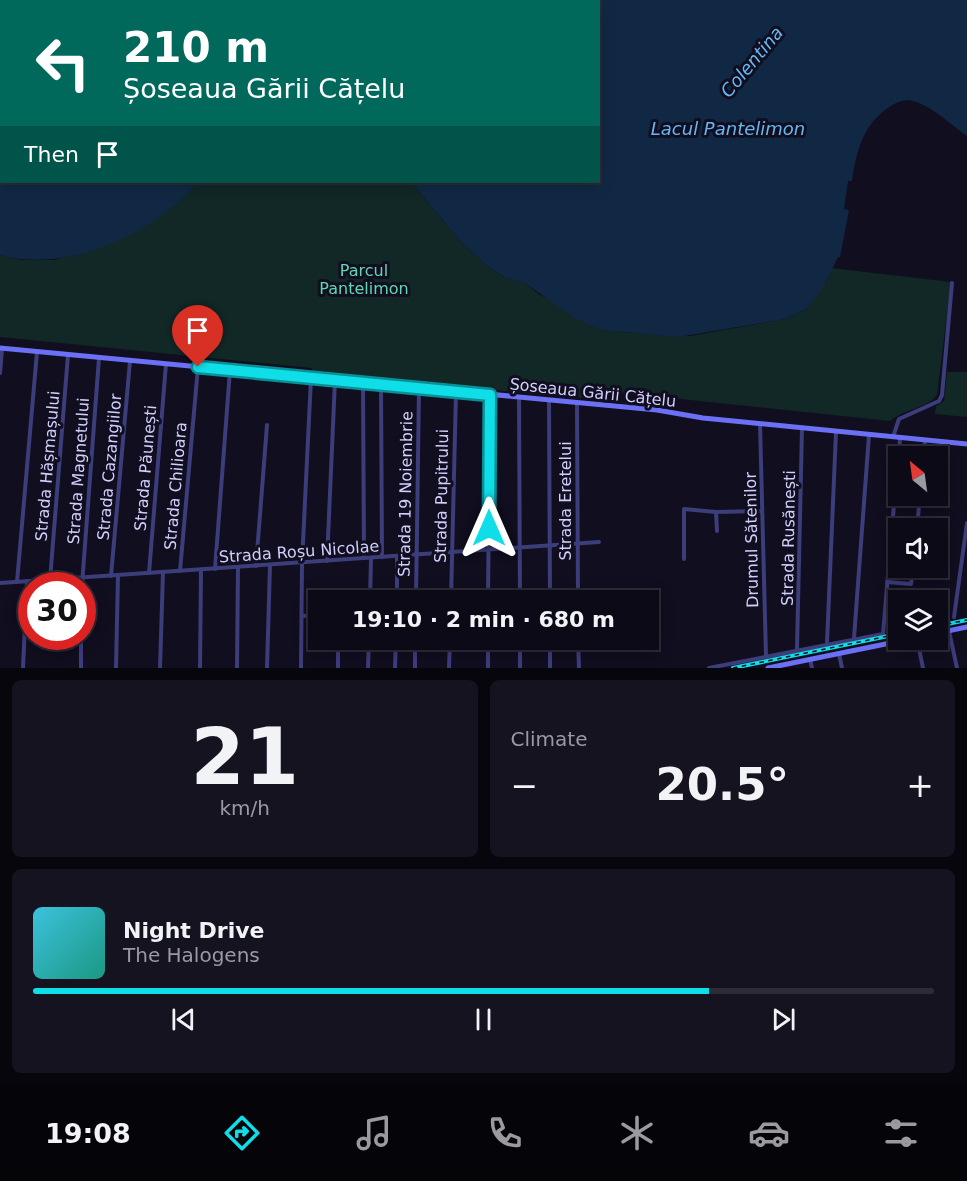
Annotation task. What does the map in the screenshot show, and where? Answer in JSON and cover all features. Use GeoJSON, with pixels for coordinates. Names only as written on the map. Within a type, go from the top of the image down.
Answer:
{"type":"FeatureCollection","features":[{"type":"Feature","properties":{"kind":"main road","name":"Șoseaua Gării Cățelu"},"geometry":{"type":"LineString","coordinates":[[1,349],[668,411],[703,418],[967,444]]}},
{"type":"Feature","properties":{"kind":"main road"},"geometry":{"type":"LineString","coordinates":[[949,631],[967,627]]}},
{"type":"Feature","properties":{"kind":"main road"},"geometry":{"type":"LineString","coordinates":[[768,668],[888,644]]}},
{"type":"Feature","properties":{"kind":"street"},"geometry":{"type":"LineString","coordinates":[[893,437],[899,419],[939,401],[942,395],[952,283]]}},
{"type":"Feature","properties":{"kind":"street"},"geometry":{"type":"LineString","coordinates":[[0,373],[1,349]]}},
{"type":"Feature","properties":{"kind":"street"},"geometry":{"type":"LineString","coordinates":[[17,582],[37,352]]}},
{"type":"Feature","properties":{"kind":"street","name":"Strada Hășmașului"},"geometry":{"type":"LineString","coordinates":[[54,572],[68,355]]}},
{"type":"Feature","properties":{"kind":"street","name":"Strada Magnetului"},"geometry":{"type":"LineString","coordinates":[[82,572],[99,358]]}},
{"type":"Feature","properties":{"kind":"street","name":"Strada Cazangiilor"},"geometry":{"type":"LineString","coordinates":[[111,576],[130,361]]}},
{"type":"Feature","properties":{"kind":"street","name":"Strada Păunești"},"geometry":{"type":"LineString","coordinates":[[149,573],[166,364]]}},
{"type":"Feature","properties":{"kind":"street","name":"Strada Chilioara"},"geometry":{"type":"LineString","coordinates":[[180,571],[198,367]]}},
{"type":"Feature","properties":{"kind":"street"},"geometry":{"type":"LineString","coordinates":[[215,568],[230,370]]}},
{"type":"Feature","properties":{"kind":"street"},"geometry":{"type":"LineString","coordinates":[[301,668],[302,563],[311,378]]}},
{"type":"Feature","properties":{"kind":"street"},"geometry":{"type":"LineString","coordinates":[[327,561],[335,380]]}},
{"type":"Feature","properties":{"kind":"street"},"geometry":{"type":"LineString","coordinates":[[363,383],[364,558]]}},
{"type":"Feature","properties":{"kind":"street"},"geometry":{"type":"LineString","coordinates":[[381,385],[382,557]]}},
{"type":"Feature","properties":{"kind":"street","name":"Strada 19 Noiembrie"},"geometry":{"type":"LineString","coordinates":[[416,590],[419,388]]}},
{"type":"Feature","properties":{"kind":"street","name":"Strada Pupitrului"},"geometry":{"type":"LineString","coordinates":[[451,590],[456,392]]}},
{"type":"Feature","properties":{"kind":"street"},"geometry":{"type":"LineString","coordinates":[[488,590],[490,395]]}},
{"type":"Feature","properties":{"kind":"street"},"geometry":{"type":"LineString","coordinates":[[519,398],[520,590]]}},
{"type":"Feature","properties":{"kind":"street"},"geometry":{"type":"LineString","coordinates":[[549,400],[550,590]]}},
{"type":"Feature","properties":{"kind":"street","name":"Strada Eretelui"},"geometry":{"type":"LineString","coordinates":[[577,403],[578,590]]}},
{"type":"Feature","properties":{"kind":"street","name":"Drumul Sătenilor"},"geometry":{"type":"LineString","coordinates":[[760,424],[766,656]]}},
{"type":"Feature","properties":{"kind":"street"},"geometry":{"type":"LineString","coordinates":[[256,566],[267,425]]}},
{"type":"Feature","properties":{"kind":"street","name":"Strada Rusănești"},"geometry":{"type":"LineString","coordinates":[[797,649],[802,428]]}},
{"type":"Feature","properties":{"kind":"street"},"geometry":{"type":"LineString","coordinates":[[827,643],[836,432]]}},
{"type":"Feature","properties":{"kind":"street"},"geometry":{"type":"LineString","coordinates":[[854,638],[869,435]]}},
{"type":"Feature","properties":{"kind":"street"},"geometry":{"type":"LineString","coordinates":[[900,438],[900,446]]}},
{"type":"Feature","properties":{"kind":"street"},"geometry":{"type":"LineString","coordinates":[[925,446],[926,440]]}},
{"type":"Feature","properties":{"kind":"street"},"geometry":{"type":"LineString","coordinates":[[710,668],[827,643],[884,634],[894,506]]}},
{"type":"Feature","properties":{"kind":"street"},"geometry":{"type":"LineString","coordinates":[[684,559],[684,509],[716,512],[762,511]]}},
{"type":"Feature","properties":{"kind":"street"},"geometry":{"type":"LineString","coordinates":[[716,512],[717,531]]}},
{"type":"Feature","properties":{"kind":"street"},"geometry":{"type":"LineString","coordinates":[[954,617],[967,523]]}},
{"type":"Feature","properties":{"kind":"street","name":"Strada Roșu Nicolae"},"geometry":{"type":"LineString","coordinates":[[96,577],[599,542]]}},
{"type":"Feature","properties":{"kind":"street"},"geometry":{"type":"LineString","coordinates":[[397,590],[398,556]]}},
{"type":"Feature","properties":{"kind":"street"},"geometry":{"type":"LineString","coordinates":[[370,558],[370,590]]}},
{"type":"Feature","properties":{"kind":"street"},"geometry":{"type":"LineString","coordinates":[[267,668],[270,565]]}},
{"type":"Feature","properties":{"kind":"street"},"geometry":{"type":"LineString","coordinates":[[237,668],[238,567]]}},
{"type":"Feature","properties":{"kind":"street"},"geometry":{"type":"LineString","coordinates":[[200,668],[201,570]]}},
{"type":"Feature","properties":{"kind":"street"},"geometry":{"type":"LineString","coordinates":[[160,668],[163,572]]}},
{"type":"Feature","properties":{"kind":"street"},"geometry":{"type":"LineString","coordinates":[[116,668],[118,575]]}},
{"type":"Feature","properties":{"kind":"street"},"geometry":{"type":"LineString","coordinates":[[887,582],[911,584],[912,578]]}},
{"type":"Feature","properties":{"kind":"street","name":"Strada Roșu Nicolae"},"geometry":{"type":"LineString","coordinates":[[0,583],[17,582]]}},
{"type":"Feature","properties":{"kind":"street"},"geometry":{"type":"LineString","coordinates":[[302,616],[308,616]]}},
{"type":"Feature","properties":{"kind":"street"},"geometry":{"type":"LineString","coordinates":[[949,631],[957,668]]}},
{"type":"Feature","properties":{"kind":"street"},"geometry":{"type":"LineString","coordinates":[[23,668],[24,650]]}},
{"type":"Feature","properties":{"kind":"street"},"geometry":{"type":"LineString","coordinates":[[81,650],[81,668]]}},
{"type":"Feature","properties":{"kind":"street"},"geometry":{"type":"LineString","coordinates":[[338,650],[338,668]]}},
{"type":"Feature","properties":{"kind":"street"},"geometry":{"type":"LineString","coordinates":[[368,668],[369,650]]}},
{"type":"Feature","properties":{"kind":"street"},"geometry":{"type":"LineString","coordinates":[[395,668],[396,650]]}},
{"type":"Feature","properties":{"kind":"street"},"geometry":{"type":"LineString","coordinates":[[415,650],[415,668]]}},
{"type":"Feature","properties":{"kind":"street"},"geometry":{"type":"LineString","coordinates":[[449,668],[450,650]]}},
{"type":"Feature","properties":{"kind":"street"},"geometry":{"type":"LineString","coordinates":[[488,650],[488,668]]}},
{"type":"Feature","properties":{"kind":"street"},"geometry":{"type":"LineString","coordinates":[[520,650],[520,668]]}},
{"type":"Feature","properties":{"kind":"street"},"geometry":{"type":"LineString","coordinates":[[550,650],[550,668]]}},
{"type":"Feature","properties":{"kind":"street"},"geometry":{"type":"LineString","coordinates":[[578,650],[579,668]]}},
{"type":"Feature","properties":{"kind":"street"},"geometry":{"type":"LineString","coordinates":[[920,650],[923,668]]}},
{"type":"Feature","properties":{"kind":"street"},"geometry":{"type":"LineString","coordinates":[[839,654],[842,668]]}},
{"type":"Feature","properties":{"kind":"street"},"geometry":{"type":"LineString","coordinates":[[810,659],[812,668]]}},
{"type":"Feature","properties":{"kind":"green space","name":"Parcul Pantelimon"},"geometry":{"type":"Polygon","coordinates":[[[197,183],[412,183],[461,242],[487,266],[506,278],[525,283],[540,295],[620,332],[690,336],[785,319],[806,309],[827,280],[831,268],[951,282],[937,395],[927,403],[890,421],[614,392],[613,401],[312,373],[312,368],[0,337],[0,255],[22,260],[54,260],[111,243],[160,216],[197,183]]]}},
{"type":"Feature","properties":{"kind":"green space"},"geometry":{"type":"Polygon","coordinates":[[[947,372],[967,372],[967,417],[935,414],[936,406],[944,401],[947,372]]]}},
{"type":"Feature","properties":{"kind":"water","name":"Lacul Pantelimon"},"geometry":{"type":"Polygon","coordinates":[[[600,0],[967,0],[967,136],[934,111],[910,100],[901,101],[881,113],[862,139],[852,181],[848,181],[844,209],[849,210],[840,257],[822,289],[806,309],[785,319],[678,337],[603,330],[576,319],[525,283],[506,278],[487,266],[461,242],[412,183],[600,183],[600,0]]]}},
{"type":"Feature","properties":{"kind":"water"},"geometry":{"type":"Polygon","coordinates":[[[0,183],[197,183],[158,218],[108,245],[81,254],[54,259],[26,259],[0,255],[0,183]]]}},
{"type":"Feature","properties":{"kind":"railway"},"geometry":{"type":"LineString","coordinates":[[948,624],[967,620]]}},
{"type":"Feature","properties":{"kind":"railway"},"geometry":{"type":"LineString","coordinates":[[733,668],[888,636]]}},
{"type":"Feature","properties":{"kind":"route"},"geometry":{"type":"LineString","coordinates":[[198,367],[490,395],[489,528]]}},
{"type":"Feature","properties":{"kind":"water label","name":"Colentina"},"geometry":{"type":"Point","coordinates":[752,62]}}]}
